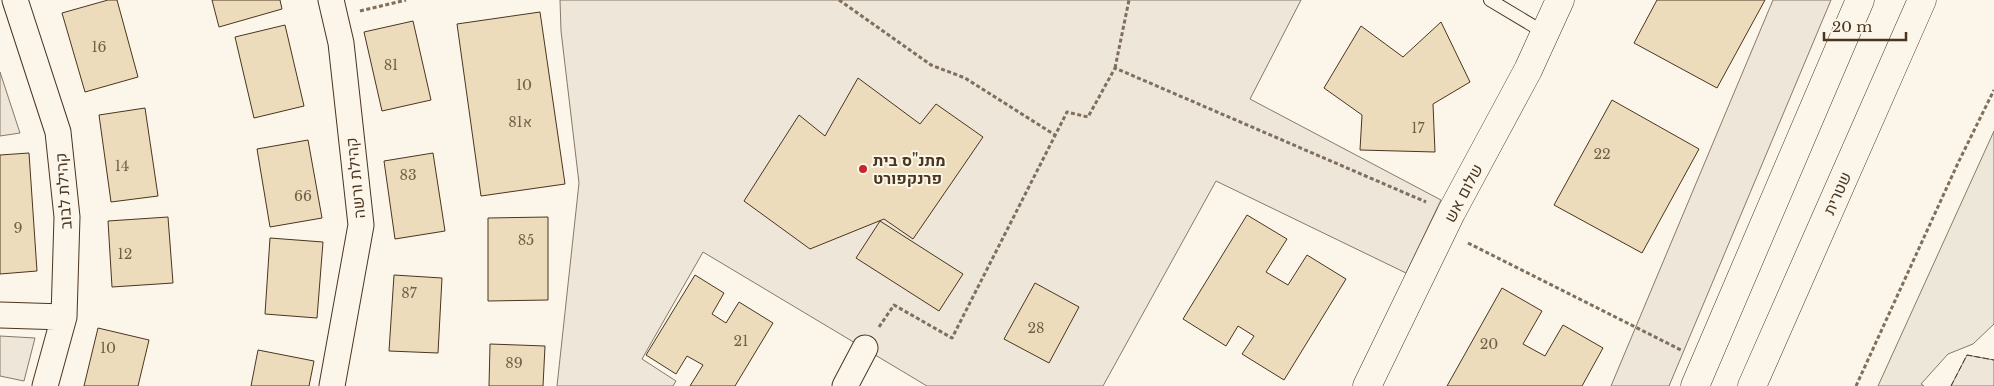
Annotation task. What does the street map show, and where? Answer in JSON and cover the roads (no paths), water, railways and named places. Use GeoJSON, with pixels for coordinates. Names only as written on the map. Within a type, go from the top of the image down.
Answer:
{"type":"FeatureCollection","features":[{"type":"Feature","properties":{"kind":"street","name":"קהילת לבוב"},"geometry":{"type":"LineString","coordinates":[[15,0],[58,132],[67,217],[64,317],[45,386]]}},
{"type":"Feature","properties":{"kind":"street","name":"שלום אש"},"geometry":{"type":"LineString","coordinates":[[1367,386],[1447,222],[1528,70],[1560,0]]}},
{"type":"Feature","properties":{"kind":"street"},"geometry":{"type":"LineString","coordinates":[[1700,374],[1860,0]]}},
{"type":"Feature","properties":{"kind":"street","name":"שטרית"},"geometry":{"type":"LineString","coordinates":[[1752,386],[1922,0]]}},
{"type":"Feature","properties":{"kind":"street","name":"קהילת ורשה"},"geometry":{"type":"LineString","coordinates":[[332,386],[361,224],[341,43],[333,8]]}},
{"type":"Feature","properties":{"kind":"street"},"geometry":{"type":"LineString","coordinates":[[0,315],[64,317]]}},
{"type":"Feature","properties":{"kind":"street"},"geometry":{"type":"LineString","coordinates":[[845,386],[865,348]]}},
{"type":"Feature","properties":{"kind":"lane"},"geometry":{"type":"LineString","coordinates":[[1490,0],[1545,33]]}},
{"type":"Feature","properties":{"kind":"place","name":"מתנ\"ס בית פרנקפורט"},"geometry":{"type":"Point","coordinates":[863,169]}}]}
